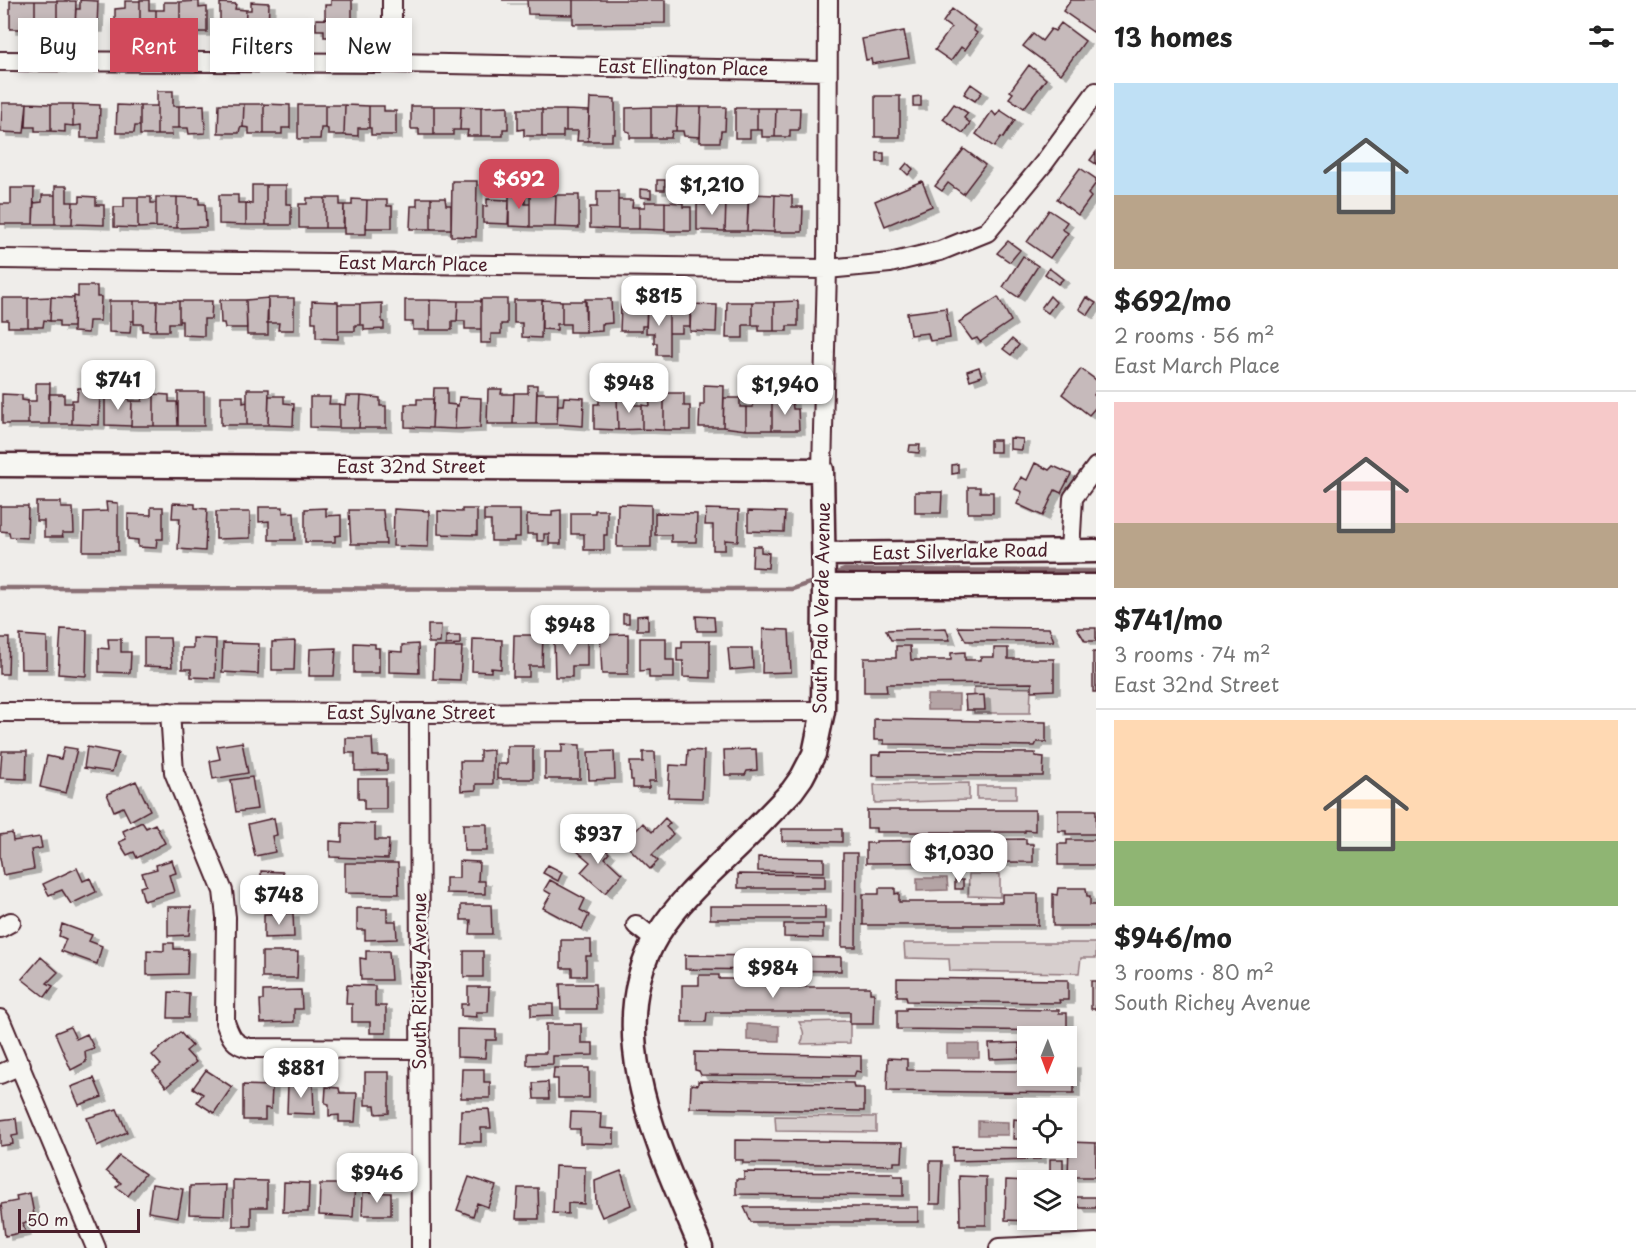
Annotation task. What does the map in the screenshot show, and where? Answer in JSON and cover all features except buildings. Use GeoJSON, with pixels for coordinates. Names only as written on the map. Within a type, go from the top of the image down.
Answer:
{"type":"FeatureCollection","features":[{"type":"Feature","properties":{"kind":"street"},"geometry":{"type":"LineString","coordinates":[[392,0],[392,18]]}},
{"type":"Feature","properties":{"kind":"street","name":"South Palo Verde Avenue"},"geometry":{"type":"LineString","coordinates":[[701,1248],[670,1175],[650,1117],[633,1037],[636,1000],[640,977],[655,940],[672,915],[769,816],[802,777],[814,754],[823,711],[822,470],[827,269],[828,0]]}},
{"type":"Feature","properties":{"kind":"street","name":"East Ellington Place"},"geometry":{"type":"LineString","coordinates":[[0,62],[326,63]]}},
{"type":"Feature","properties":{"kind":"street","name":"East Ellington Place"},"geometry":{"type":"LineString","coordinates":[[412,63],[827,71]]}},
{"type":"Feature","properties":{"kind":"street","name":"East March Place"},"geometry":{"type":"LineString","coordinates":[[0,259],[827,269],[890,263],[940,251],[987,232],[1044,163],[1096,92]]}},
{"type":"Feature","properties":{"kind":"street","name":"East 32nd Street"},"geometry":{"type":"LineString","coordinates":[[0,465],[822,470]]}},
{"type":"Feature","properties":{"kind":"street"},"geometry":{"type":"LineString","coordinates":[[1070,551],[1073,498],[1096,467]]}},
{"type":"Feature","properties":{"kind":"street","name":"East Silverlake Road"},"geometry":{"type":"LineString","coordinates":[[824,554],[1096,551]]}},
{"type":"Feature","properties":{"kind":"street","name":"East Silverlake Road"},"geometry":{"type":"LineString","coordinates":[[824,586],[1096,586]]}},
{"type":"Feature","properties":{"kind":"street","name":"East Sylvane Street"},"geometry":{"type":"LineString","coordinates":[[0,712],[823,711]]}},
{"type":"Feature","properties":{"kind":"street"},"geometry":{"type":"LineString","coordinates":[[170,712],[174,772],[223,891],[226,917],[225,1022],[235,1043],[250,1048],[420,1049]]}},
{"type":"Feature","properties":{"kind":"street","name":"South Richey Avenue"},"geometry":{"type":"LineString","coordinates":[[419,713],[421,1248]]}},
{"type":"Feature","properties":{"kind":"street"},"geometry":{"type":"LineString","coordinates":[[636,925],[655,940]]}},
{"type":"Feature","properties":{"kind":"street"},"geometry":{"type":"LineString","coordinates":[[0,1020],[21,1065],[96,1248]]}},
{"type":"Feature","properties":{"kind":"street"},"geometry":{"type":"LineString","coordinates":[[0,1074],[21,1065]]}},
{"type":"Feature","properties":{"kind":"street"},"geometry":{"type":"LineString","coordinates":[[999,1248],[1096,1243]]}},
{"type":"Feature","properties":{"kind":"shaded area"},"geometry":{"type":"Polygon","coordinates":[[[974,687],[1031,688],[1030,713],[974,713],[974,687]]]}},
{"type":"Feature","properties":{"kind":"shaded area"},"geometry":{"type":"Polygon","coordinates":[[[927,695],[959,695],[959,710],[927,710],[927,695]]]}},
{"type":"Feature","properties":{"kind":"shaded area"},"geometry":{"type":"Polygon","coordinates":[[[969,783],[969,800],[875,803],[874,785],[969,783]]]}},
{"type":"Feature","properties":{"kind":"shaded area"},"geometry":{"type":"Polygon","coordinates":[[[977,786],[1016,786],[1016,799],[977,799],[977,786]]]}},
{"type":"Feature","properties":{"kind":"shaded area"},"geometry":{"type":"Polygon","coordinates":[[[969,874],[1000,874],[1000,897],[968,896],[969,874]]]}},
{"type":"Feature","properties":{"kind":"shaded area"},"geometry":{"type":"Polygon","coordinates":[[[917,878],[947,878],[948,890],[917,891],[917,878]]]}},
{"type":"Feature","properties":{"kind":"shaded area"},"geometry":{"type":"Polygon","coordinates":[[[904,943],[1096,943],[1096,958],[1081,958],[1079,973],[950,971],[949,959],[905,958],[904,943]]]}},
{"type":"Feature","properties":{"kind":"shaded area"},"geometry":{"type":"Polygon","coordinates":[[[850,1021],[850,1043],[801,1044],[803,1033],[799,1022],[850,1021]]]}},
{"type":"Feature","properties":{"kind":"shaded area"},"geometry":{"type":"Polygon","coordinates":[[[747,1024],[779,1026],[779,1041],[747,1040],[747,1024]]]}},
{"type":"Feature","properties":{"kind":"shaded area"},"geometry":{"type":"Polygon","coordinates":[[[947,1044],[979,1044],[979,1058],[947,1058],[947,1044]]]}},
{"type":"Feature","properties":{"kind":"shaded area"},"geometry":{"type":"Polygon","coordinates":[[[775,1116],[876,1117],[876,1132],[776,1131],[775,1116]]]}},
{"type":"Feature","properties":{"kind":"shaded area"},"geometry":{"type":"Polygon","coordinates":[[[978,1121],[1008,1122],[1008,1135],[978,1135],[978,1121]]]}},
{"type":"Feature","properties":{"kind":"waterway"},"geometry":{"type":"LineString","coordinates":[[839,572],[845,570],[1096,571]]}},
{"type":"Feature","properties":{"kind":"waterway"},"geometry":{"type":"LineString","coordinates":[[0,588],[792,589],[810,583]]}}]}
